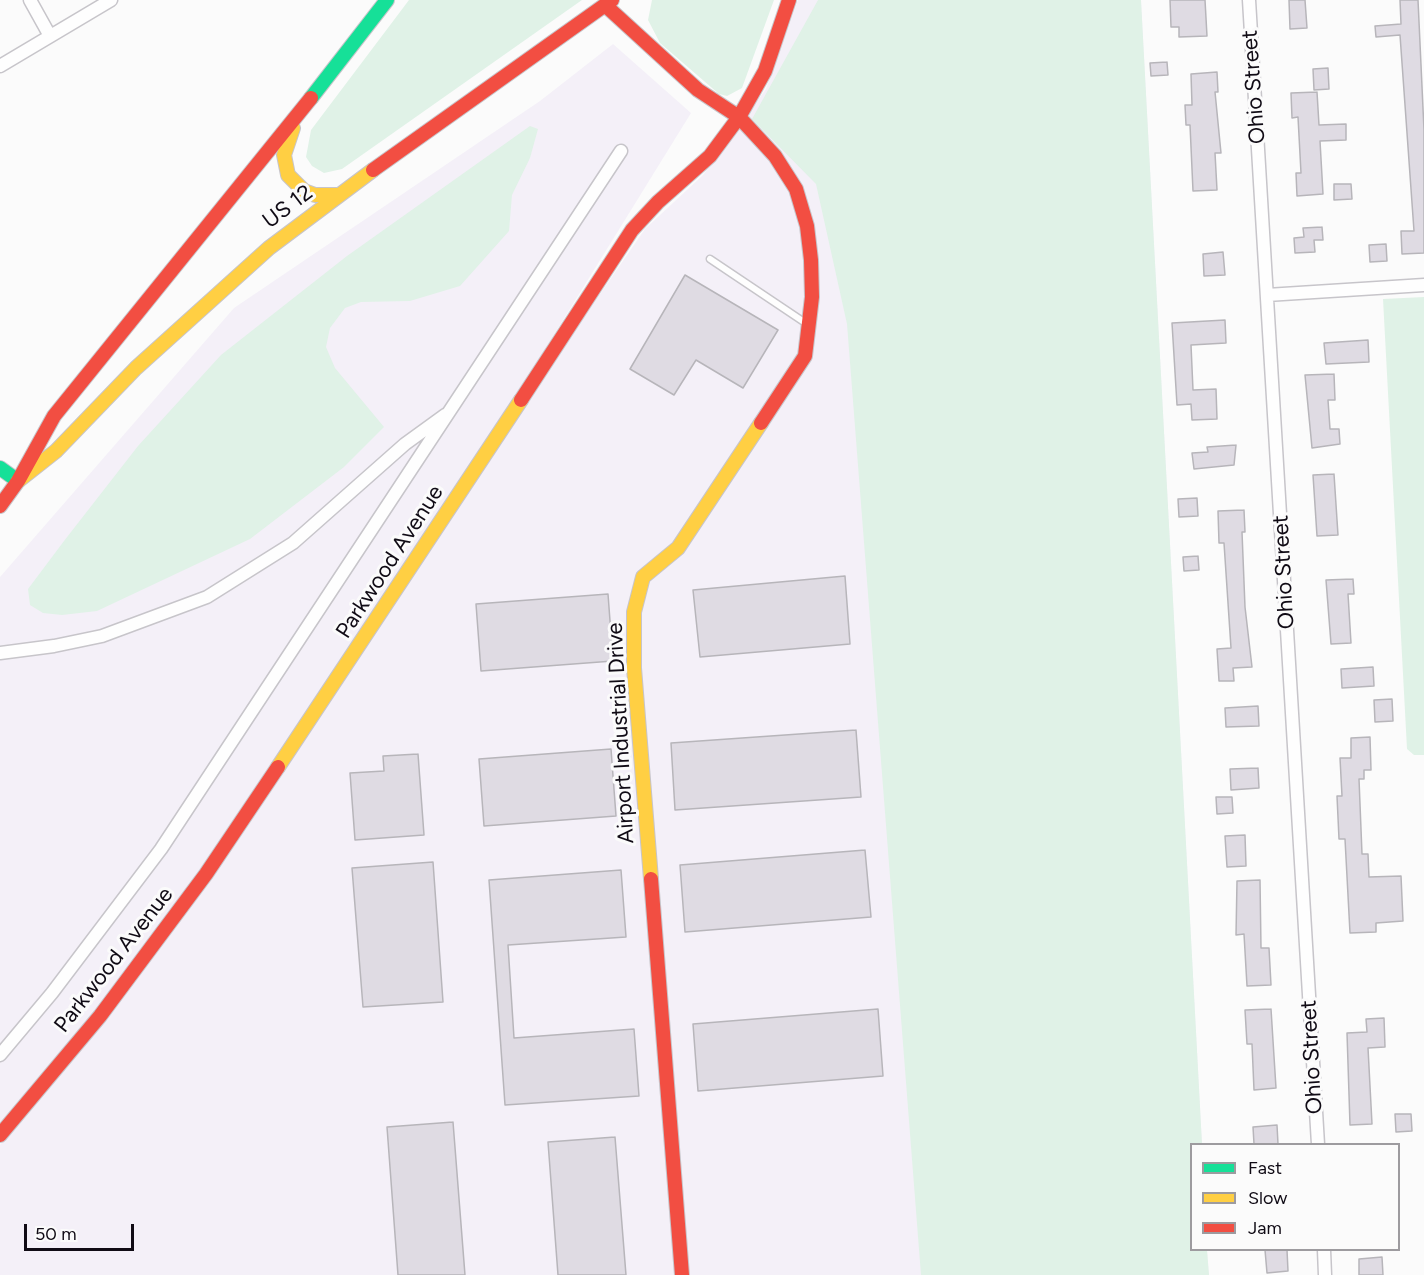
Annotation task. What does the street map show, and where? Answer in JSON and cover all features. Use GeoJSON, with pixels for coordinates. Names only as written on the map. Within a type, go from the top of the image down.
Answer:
{"type":"FeatureCollection","features":[{"type":"Feature","properties":{"kind":"main road","name":"US 12"},"geometry":{"type":"LineString","coordinates":[[0,506],[18,482],[54,416],[387,0]]}},
{"type":"Feature","properties":{"kind":"main road","name":"Parkwood Avenue"},"geometry":{"type":"LineString","coordinates":[[0,1135],[100,1016],[206,874],[371,629],[632,230],[658,202],[710,156],[739,117],[765,70],[789,0]]}},
{"type":"Feature","properties":{"kind":"main road","name":"US 12"},"geometry":{"type":"LineString","coordinates":[[18,482],[56,451],[136,368],[229,281],[338,195],[609,3]]}},
{"type":"Feature","properties":{"kind":"main road","name":"Airport Industrial Drive"},"geometry":{"type":"LineString","coordinates":[[609,3],[698,90],[739,117],[775,156],[796,189],[807,226],[810,249],[811,326],[805,356],[678,548],[643,577],[634,612],[634,668],[682,1275]]}},
{"type":"Feature","properties":{"kind":"main road"},"geometry":{"type":"LineString","coordinates":[[306,104],[287,141],[285,166],[288,175],[304,190],[315,195],[338,195]]}},
{"type":"Feature","properties":{"kind":"main road"},"geometry":{"type":"LineString","coordinates":[[0,468],[18,482]]}},
{"type":"Feature","properties":{"kind":"street"},"geometry":{"type":"LineString","coordinates":[[30,0],[50,36]]}},
{"type":"Feature","properties":{"kind":"street"},"geometry":{"type":"LineString","coordinates":[[0,66],[111,0]]}},
{"type":"Feature","properties":{"kind":"street","name":"Ohio Street"},"geometry":{"type":"LineString","coordinates":[[1249,0],[1318,1143]]}},
{"type":"Feature","properties":{"kind":"street"},"geometry":{"type":"LineString","coordinates":[[0,1055],[52,993],[161,849],[621,151]]}},
{"type":"Feature","properties":{"kind":"street"},"geometry":{"type":"LineString","coordinates":[[1267,295],[1424,285]]}},
{"type":"Feature","properties":{"kind":"street"},"geometry":{"type":"LineString","coordinates":[[0,654],[102,636],[207,597],[293,543],[405,444],[453,409]]}},
{"type":"Feature","properties":{"kind":"street"},"geometry":{"type":"LineString","coordinates":[[1324,1251],[1325,1275]]}},
{"type":"Feature","properties":{"kind":"lane"},"geometry":{"type":"LineString","coordinates":[[710,259],[811,326]]}},
{"type":"Feature","properties":{"kind":"shaded area"},"geometry":{"type":"Polygon","coordinates":[[[798,0],[1141,0],[1202,1143],[1190,1143],[1190,1251],[1207,1251],[1209,1275],[0,1275],[0,1145],[36,1101],[0,1144],[0,577],[234,308],[540,101],[613,44],[691,113],[403,579],[645,229],[703,175],[766,89],[798,0]]]}},
{"type":"Feature","properties":{"kind":"green space"},"geometry":{"type":"Polygon","coordinates":[[[409,0],[582,0],[342,169],[324,173],[312,166],[306,157],[311,130],[409,0]]]}},
{"type":"Feature","properties":{"kind":"green space"},"geometry":{"type":"Polygon","coordinates":[[[652,0],[774,0],[742,88],[727,96],[719,94],[660,43],[648,20],[652,0]]]}},
{"type":"Feature","properties":{"kind":"green space"},"geometry":{"type":"Polygon","coordinates":[[[818,0],[1141,0],[1202,1143],[1190,1143],[1190,1251],[1207,1251],[1209,1275],[921,1275],[847,324],[816,184],[752,119],[818,0]]]}},
{"type":"Feature","properties":{"kind":"green space"},"geometry":{"type":"Polygon","coordinates":[[[530,126],[538,129],[530,158],[512,195],[509,231],[460,286],[410,301],[361,302],[345,308],[330,328],[326,347],[335,368],[384,427],[344,467],[250,539],[97,611],[62,615],[43,613],[30,605],[28,589],[64,541],[138,446],[221,355],[347,256],[530,126]]]}},
{"type":"Feature","properties":{"kind":"green space"},"geometry":{"type":"Polygon","coordinates":[[[1424,297],[1424,755],[1414,755],[1407,749],[1383,299],[1424,297]]]}},
{"type":"Feature","properties":{"kind":"building"},"geometry":{"type":"Polygon","coordinates":[[[1170,0],[1205,0],[1207,36],[1179,37],[1179,27],[1171,27],[1170,0]]]}},
{"type":"Feature","properties":{"kind":"building"},"geometry":{"type":"Polygon","coordinates":[[[1289,0],[1305,0],[1307,28],[1290,29],[1289,0]]]}},
{"type":"Feature","properties":{"kind":"building"},"geometry":{"type":"Polygon","coordinates":[[[1400,0],[1418,0],[1424,130],[1424,253],[1402,254],[1401,231],[1414,231],[1400,35],[1376,37],[1375,26],[1401,24],[1400,0]]]}},
{"type":"Feature","properties":{"kind":"building"},"geometry":{"type":"Polygon","coordinates":[[[1167,62],[1168,75],[1151,76],[1150,63],[1167,62]]]}},
{"type":"Feature","properties":{"kind":"building"},"geometry":{"type":"Polygon","coordinates":[[[1328,68],[1329,89],[1314,90],[1313,69],[1328,68]]]}},
{"type":"Feature","properties":{"kind":"building"},"geometry":{"type":"Polygon","coordinates":[[[1217,72],[1218,92],[1215,92],[1221,153],[1215,153],[1217,190],[1193,191],[1190,125],[1186,125],[1185,105],[1192,105],[1191,74],[1217,72]]]}},
{"type":"Feature","properties":{"kind":"building"},"geometry":{"type":"Polygon","coordinates":[[[1317,92],[1319,125],[1346,124],[1346,140],[1320,141],[1323,194],[1297,196],[1296,173],[1301,173],[1298,117],[1292,118],[1291,93],[1317,92]]]}},
{"type":"Feature","properties":{"kind":"building"},"geometry":{"type":"Polygon","coordinates":[[[1334,184],[1351,184],[1352,199],[1334,200],[1334,184]]]}},
{"type":"Feature","properties":{"kind":"building"},"geometry":{"type":"Polygon","coordinates":[[[1322,227],[1323,240],[1314,240],[1315,252],[1295,253],[1294,238],[1304,237],[1303,228],[1322,227]]]}},
{"type":"Feature","properties":{"kind":"building"},"geometry":{"type":"Polygon","coordinates":[[[1386,244],[1387,261],[1370,262],[1369,245],[1386,244]]]}},
{"type":"Feature","properties":{"kind":"building"},"geometry":{"type":"Polygon","coordinates":[[[1223,252],[1225,275],[1204,276],[1203,254],[1223,252]]]}},
{"type":"Feature","properties":{"kind":"building"},"geometry":{"type":"Polygon","coordinates":[[[685,275],[778,330],[743,388],[696,360],[674,395],[630,369],[685,275]]]}},
{"type":"Feature","properties":{"kind":"building"},"geometry":{"type":"Polygon","coordinates":[[[1225,320],[1226,343],[1191,345],[1193,390],[1216,389],[1217,419],[1192,420],[1191,404],[1177,405],[1172,323],[1225,320]]]}},
{"type":"Feature","properties":{"kind":"building"},"geometry":{"type":"Polygon","coordinates":[[[1368,340],[1369,362],[1326,364],[1324,343],[1368,340]]]}},
{"type":"Feature","properties":{"kind":"building"},"geometry":{"type":"Polygon","coordinates":[[[1334,374],[1335,400],[1328,400],[1330,429],[1339,429],[1340,444],[1312,448],[1305,375],[1334,374]]]}},
{"type":"Feature","properties":{"kind":"building"},"geometry":{"type":"Polygon","coordinates":[[[1236,445],[1234,465],[1194,469],[1192,453],[1208,452],[1207,447],[1236,445]]]}},
{"type":"Feature","properties":{"kind":"building"},"geometry":{"type":"Polygon","coordinates":[[[1334,474],[1338,535],[1317,536],[1313,475],[1334,474]]]}},
{"type":"Feature","properties":{"kind":"building"},"geometry":{"type":"Polygon","coordinates":[[[1197,498],[1198,516],[1179,517],[1178,499],[1197,498]]]}},
{"type":"Feature","properties":{"kind":"building"},"geometry":{"type":"Polygon","coordinates":[[[1244,510],[1245,532],[1242,532],[1245,607],[1252,667],[1233,668],[1234,681],[1219,681],[1217,649],[1231,648],[1224,543],[1219,543],[1218,511],[1244,510]]]}},
{"type":"Feature","properties":{"kind":"building"},"geometry":{"type":"Polygon","coordinates":[[[1198,556],[1199,570],[1184,571],[1183,557],[1198,556]]]}},
{"type":"Feature","properties":{"kind":"building"},"geometry":{"type":"Polygon","coordinates":[[[845,576],[850,644],[700,657],[693,590],[845,576]]]}},
{"type":"Feature","properties":{"kind":"building"},"geometry":{"type":"Polygon","coordinates":[[[1353,579],[1354,594],[1348,594],[1351,643],[1331,644],[1326,580],[1353,579]]]}},
{"type":"Feature","properties":{"kind":"building"},"geometry":{"type":"Polygon","coordinates":[[[608,594],[613,661],[481,671],[476,604],[608,594]]]}},
{"type":"Feature","properties":{"kind":"building"},"geometry":{"type":"Polygon","coordinates":[[[1373,667],[1374,686],[1342,688],[1341,669],[1373,667]]]}},
{"type":"Feature","properties":{"kind":"building"},"geometry":{"type":"Polygon","coordinates":[[[1392,699],[1393,721],[1375,722],[1374,700],[1392,699]]]}},
{"type":"Feature","properties":{"kind":"building"},"geometry":{"type":"Polygon","coordinates":[[[1258,706],[1259,726],[1226,727],[1225,708],[1258,706]]]}},
{"type":"Feature","properties":{"kind":"building"},"geometry":{"type":"Polygon","coordinates":[[[856,730],[861,797],[675,810],[671,743],[856,730]]]}},
{"type":"Feature","properties":{"kind":"building"},"geometry":{"type":"Polygon","coordinates":[[[1370,737],[1371,770],[1364,770],[1364,779],[1359,779],[1362,854],[1368,854],[1369,877],[1401,876],[1403,921],[1376,923],[1376,932],[1350,933],[1345,839],[1339,839],[1337,796],[1342,796],[1340,758],[1351,758],[1351,738],[1370,737]]]}},
{"type":"Feature","properties":{"kind":"building"},"geometry":{"type":"Polygon","coordinates":[[[611,749],[616,816],[484,826],[479,759],[611,749]]]}},
{"type":"Feature","properties":{"kind":"building"},"geometry":{"type":"Polygon","coordinates":[[[418,754],[424,835],[355,840],[350,773],[384,771],[383,756],[418,754]]]}},
{"type":"Feature","properties":{"kind":"building"},"geometry":{"type":"Polygon","coordinates":[[[1258,768],[1259,788],[1231,790],[1230,769],[1258,768]]]}},
{"type":"Feature","properties":{"kind":"building"},"geometry":{"type":"Polygon","coordinates":[[[1216,797],[1232,797],[1233,813],[1217,814],[1216,797]]]}},
{"type":"Feature","properties":{"kind":"building"},"geometry":{"type":"Polygon","coordinates":[[[1245,835],[1246,866],[1227,867],[1225,836],[1245,835]]]}},
{"type":"Feature","properties":{"kind":"building"},"geometry":{"type":"Polygon","coordinates":[[[865,850],[871,917],[685,932],[680,865],[865,850]]]}},
{"type":"Feature","properties":{"kind":"building"},"geometry":{"type":"Polygon","coordinates":[[[433,862],[443,1002],[363,1007],[352,868],[433,862]]]}},
{"type":"Feature","properties":{"kind":"building"},"geometry":{"type":"Polygon","coordinates":[[[621,870],[626,937],[508,945],[514,1038],[634,1029],[639,1096],[505,1105],[489,880],[621,870]]]}},
{"type":"Feature","properties":{"kind":"building"},"geometry":{"type":"Polygon","coordinates":[[[1260,880],[1261,948],[1269,948],[1271,985],[1247,986],[1244,934],[1236,935],[1237,881],[1260,880]]]}},
{"type":"Feature","properties":{"kind":"building"},"geometry":{"type":"Polygon","coordinates":[[[878,1009],[883,1076],[698,1091],[693,1024],[878,1009]]]}},
{"type":"Feature","properties":{"kind":"building"},"geometry":{"type":"Polygon","coordinates":[[[1271,1009],[1276,1088],[1254,1090],[1252,1044],[1247,1044],[1245,1010],[1271,1009]]]}},
{"type":"Feature","properties":{"kind":"building"},"geometry":{"type":"Polygon","coordinates":[[[1384,1018],[1385,1047],[1368,1048],[1372,1124],[1350,1125],[1347,1033],[1367,1032],[1366,1019],[1384,1018]]]}},
{"type":"Feature","properties":{"kind":"building"},"geometry":{"type":"Polygon","coordinates":[[[1395,1114],[1411,1114],[1412,1131],[1396,1132],[1395,1114]]]}},
{"type":"Feature","properties":{"kind":"building"},"geometry":{"type":"Polygon","coordinates":[[[453,1122],[465,1275],[398,1275],[387,1127],[453,1122]]]}},
{"type":"Feature","properties":{"kind":"building"},"geometry":{"type":"Polygon","coordinates":[[[1277,1125],[1278,1143],[1254,1143],[1253,1127],[1277,1125]]]}},
{"type":"Feature","properties":{"kind":"building"},"geometry":{"type":"Polygon","coordinates":[[[615,1137],[626,1275],[558,1275],[548,1142],[615,1137]]]}},
{"type":"Feature","properties":{"kind":"building"},"geometry":{"type":"Polygon","coordinates":[[[1265,1251],[1287,1251],[1288,1271],[1267,1273],[1265,1251]]]}},
{"type":"Feature","properties":{"kind":"building"},"geometry":{"type":"Polygon","coordinates":[[[1382,1257],[1383,1275],[1359,1275],[1359,1259],[1382,1257]]]}},
{"type":"Feature","properties":{"kind":"traffic: fast"},"geometry":{"type":"LineString","coordinates":[[311,98],[387,0]]}},
{"type":"Feature","properties":{"kind":"traffic: fast"},"geometry":{"type":"LineString","coordinates":[[0,468],[18,481]]}},
{"type":"Feature","properties":{"kind":"traffic: slow"},"geometry":{"type":"LineString","coordinates":[[293,128],[284,155],[288,175],[304,191],[315,195],[338,195]]}},
{"type":"Feature","properties":{"kind":"traffic: slow"},"geometry":{"type":"LineString","coordinates":[[18,481],[56,451],[136,368],[269,248],[373,170]]}},
{"type":"Feature","properties":{"kind":"traffic: slow"},"geometry":{"type":"LineString","coordinates":[[278,767],[521,400]]}},
{"type":"Feature","properties":{"kind":"traffic: slow"},"geometry":{"type":"LineString","coordinates":[[651,879],[634,668],[634,612],[643,577],[678,548],[761,423]]}},
{"type":"Feature","properties":{"kind":"traffic: jam"},"geometry":{"type":"LineString","coordinates":[[373,170],[612,0]]}},
{"type":"Feature","properties":{"kind":"traffic: jam"},"geometry":{"type":"LineString","coordinates":[[521,400],[632,230],[658,202],[710,156],[739,117],[765,71],[789,0]]}},
{"type":"Feature","properties":{"kind":"traffic: jam"},"geometry":{"type":"LineString","coordinates":[[605,5],[698,90],[739,117],[775,156],[796,189],[807,226],[811,260],[812,297],[805,356],[761,423]]}},
{"type":"Feature","properties":{"kind":"traffic: jam"},"geometry":{"type":"LineString","coordinates":[[0,506],[18,481],[54,416],[311,98]]}},
{"type":"Feature","properties":{"kind":"traffic: jam"},"geometry":{"type":"LineString","coordinates":[[0,1135],[100,1016],[206,874],[278,767]]}},
{"type":"Feature","properties":{"kind":"traffic: jam"},"geometry":{"type":"LineString","coordinates":[[651,879],[682,1275]]}}]}
